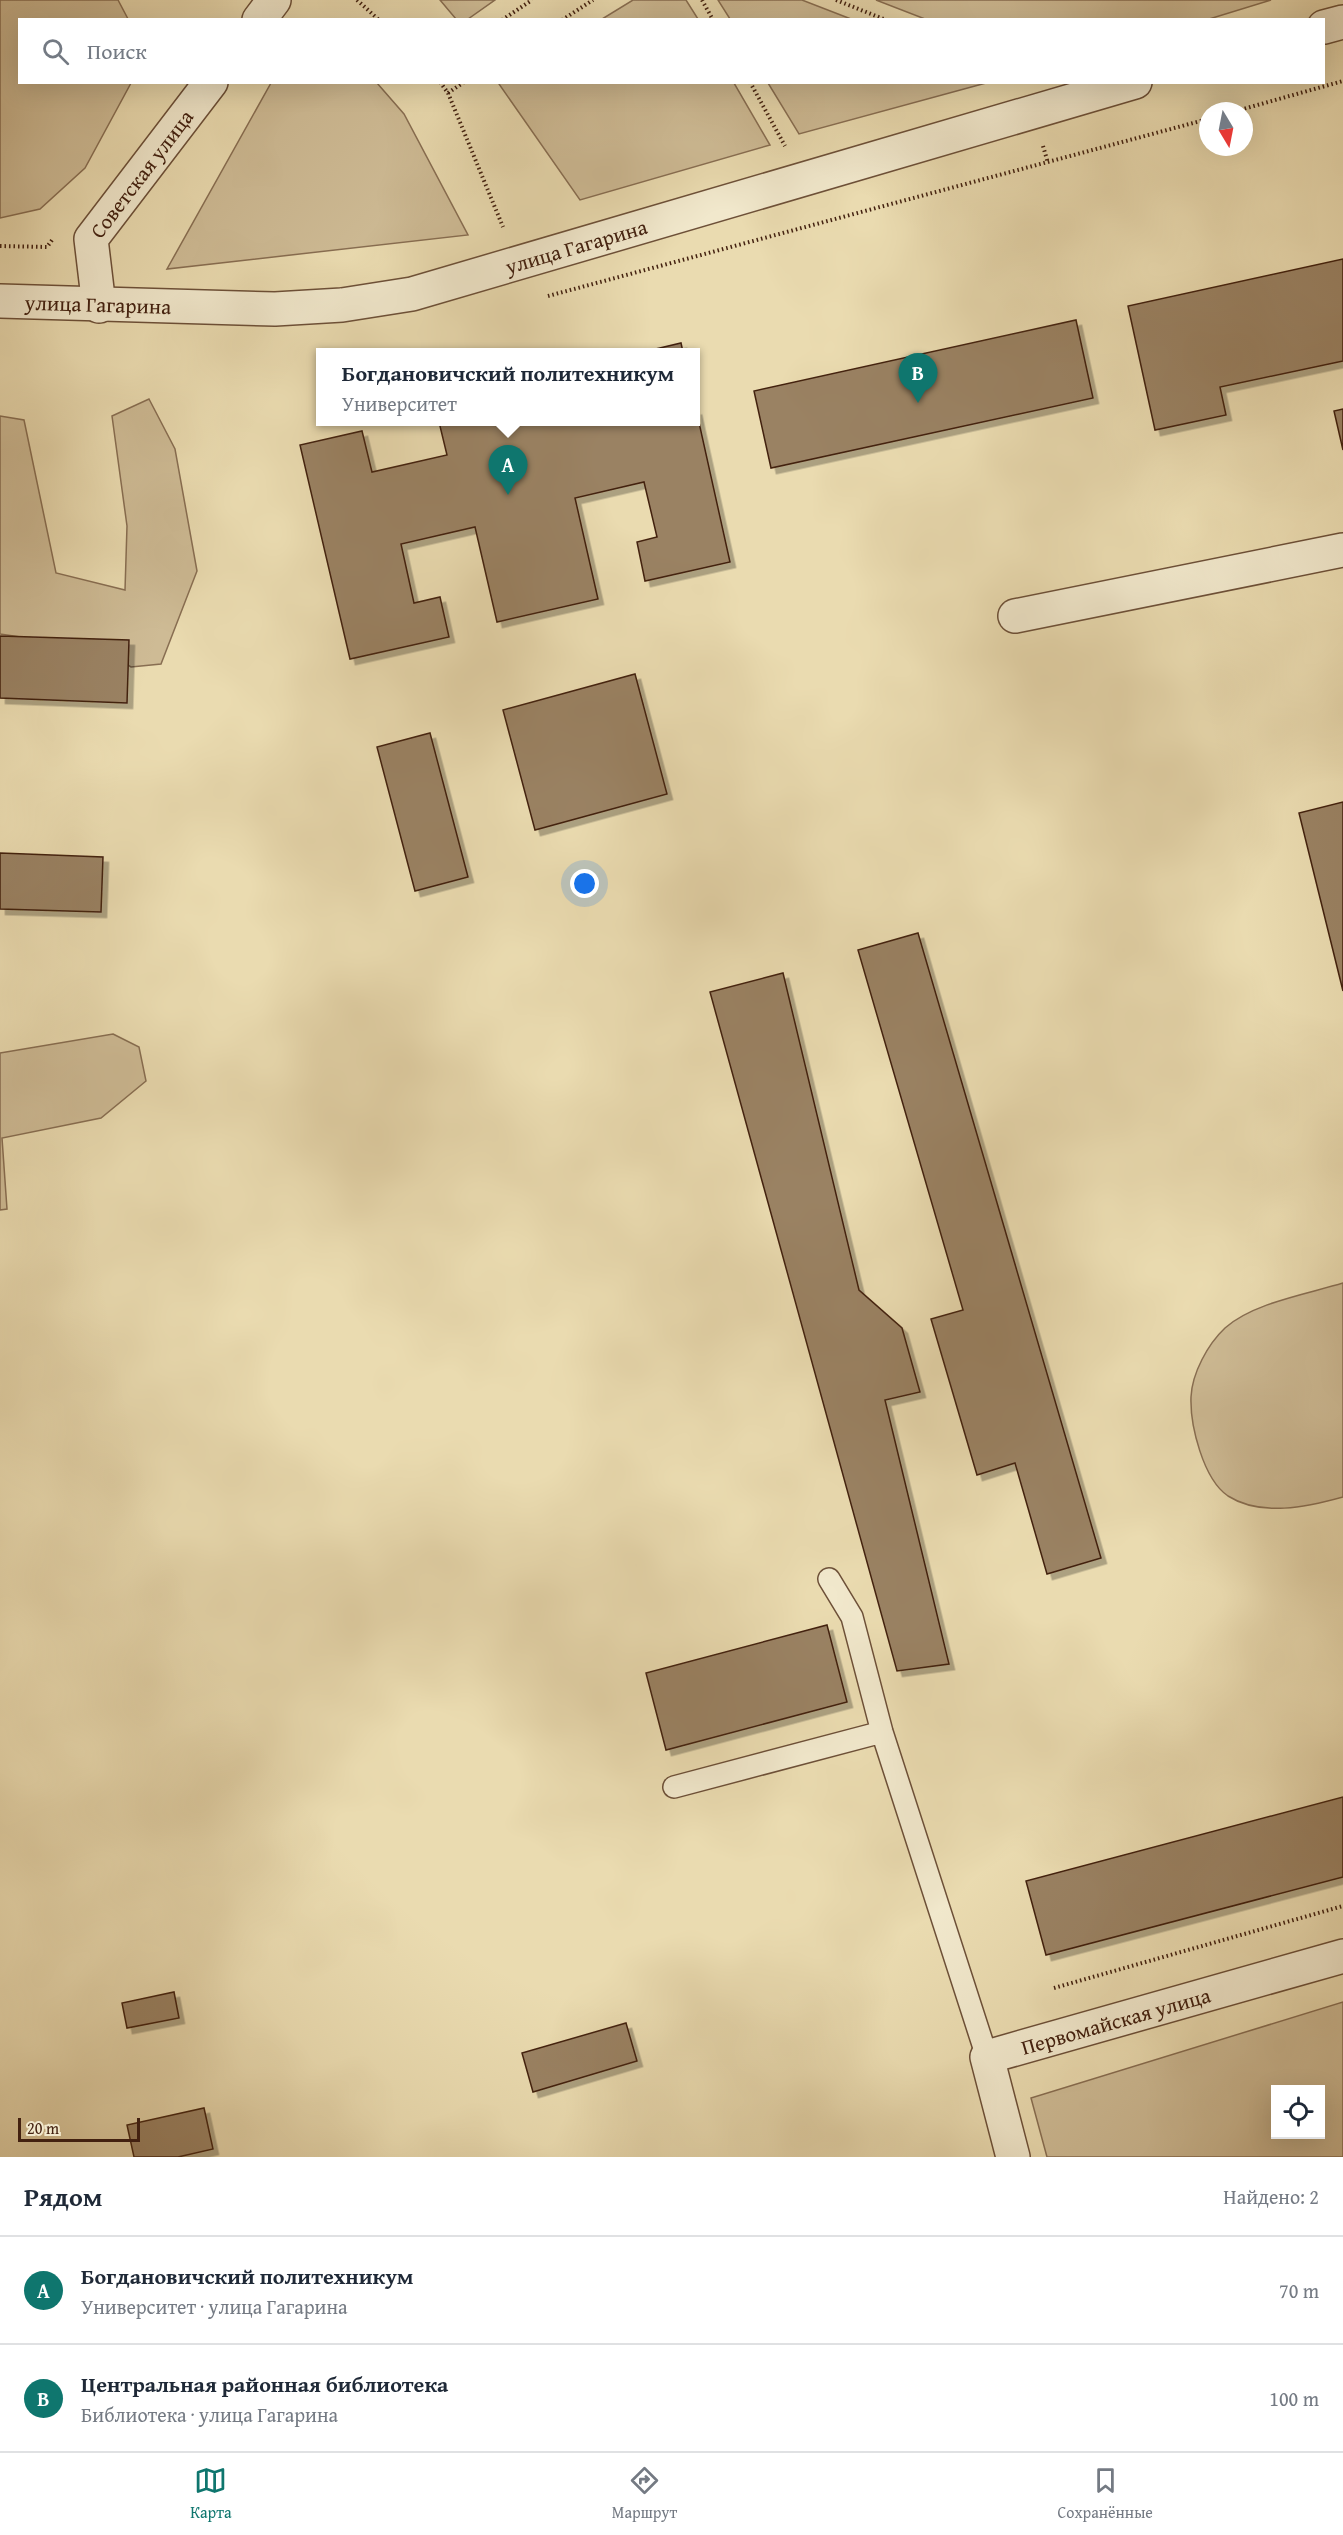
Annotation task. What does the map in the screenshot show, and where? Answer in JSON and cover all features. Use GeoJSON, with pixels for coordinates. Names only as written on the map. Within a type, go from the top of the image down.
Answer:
{"type":"FeatureCollection","features":[{"type":"Feature","properties":{"kind":"street"},"geometry":{"type":"LineString","coordinates":[[260,18],[274,0]]}},
{"type":"Feature","properties":{"kind":"street"},"geometry":{"type":"LineString","coordinates":[[1325,26],[1343,22]]}},
{"type":"Feature","properties":{"kind":"street","name":"Советская улица"},"geometry":{"type":"LineString","coordinates":[[99,306],[91,240],[209,84]]}},
{"type":"Feature","properties":{"kind":"street","name":"улица Гагарина"},"geometry":{"type":"LineString","coordinates":[[0,301],[99,306],[274,309],[342,305],[412,294],[1128,84]]}},
{"type":"Feature","properties":{"kind":"street"},"geometry":{"type":"LineString","coordinates":[[1015,616],[1343,550]]}},
{"type":"Feature","properties":{"kind":"street","name":"Первомайская улица"},"geometry":{"type":"LineString","coordinates":[[987,2057],[1343,1956]]}},
{"type":"Feature","properties":{"kind":"street"},"geometry":{"type":"LineString","coordinates":[[987,2057],[1013,2157]]}},
{"type":"Feature","properties":{"kind":"lane"},"geometry":{"type":"LineString","coordinates":[[829,1579],[852,1617],[882,1732],[987,2057]]}},
{"type":"Feature","properties":{"kind":"lane"},"geometry":{"type":"LineString","coordinates":[[674,1787],[882,1732]]}},
{"type":"Feature","properties":{"kind":"path"},"geometry":{"type":"LineString","coordinates":[[357,0],[376,18]]}},
{"type":"Feature","properties":{"kind":"path"},"geometry":{"type":"LineString","coordinates":[[505,18],[532,0]]}},
{"type":"Feature","properties":{"kind":"path"},"geometry":{"type":"LineString","coordinates":[[565,18],[592,0]]}},
{"type":"Feature","properties":{"kind":"path"},"geometry":{"type":"LineString","coordinates":[[702,0],[712,18]]}},
{"type":"Feature","properties":{"kind":"path"},"geometry":{"type":"LineString","coordinates":[[837,0],[881,18]]}},
{"type":"Feature","properties":{"kind":"path"},"geometry":{"type":"LineString","coordinates":[[1253,106],[1343,81]]}},
{"type":"Feature","properties":{"kind":"path"},"geometry":{"type":"LineString","coordinates":[[441,84],[448,93],[518,263]]}},
{"type":"Feature","properties":{"kind":"path"},"geometry":{"type":"LineString","coordinates":[[448,93],[461,84]]}},
{"type":"Feature","properties":{"kind":"path"},"geometry":{"type":"LineString","coordinates":[[1054,1988],[1343,1906]]}},
{"type":"Feature","properties":{"kind":"shaded area"},"geometry":{"type":"Polygon","coordinates":[[[0,0],[118,0],[127,18],[18,18],[18,84],[130,84],[85,168],[40,209],[0,218],[0,0]]]}},
{"type":"Feature","properties":{"kind":"shaded area"},"geometry":{"type":"Polygon","coordinates":[[[440,0],[495,0],[469,18],[455,18],[440,0]]]}},
{"type":"Feature","properties":{"kind":"shaded area"},"geometry":{"type":"Polygon","coordinates":[[[633,0],[686,0],[697,18],[604,18],[633,0]]]}},
{"type":"Feature","properties":{"kind":"shaded area"},"geometry":{"type":"Polygon","coordinates":[[[718,0],[802,0],[848,18],[729,18],[718,0]]]}},
{"type":"Feature","properties":{"kind":"shaded area"},"geometry":{"type":"Polygon","coordinates":[[[876,0],[1271,0],[1212,18],[922,18],[876,0]]]}},
{"type":"Feature","properties":{"kind":"shaded area"},"geometry":{"type":"Polygon","coordinates":[[[270,84],[378,84],[404,114],[468,235],[167,269],[270,84]]]}},
{"type":"Feature","properties":{"kind":"shaded area"},"geometry":{"type":"Polygon","coordinates":[[[499,84],[735,84],[770,145],[580,200],[499,84]]]}},
{"type":"Feature","properties":{"kind":"shaded area"},"geometry":{"type":"Polygon","coordinates":[[[769,84],[982,84],[799,134],[769,84]]]}},
{"type":"Feature","properties":{"kind":"shaded area"},"geometry":{"type":"Polygon","coordinates":[[[149,399],[175,449],[197,571],[161,664],[131,667],[102,649],[0,634],[0,416],[24,420],[56,573],[125,590],[127,526],[112,416],[149,399]]]}},
{"type":"Feature","properties":{"kind":"shaded area"},"geometry":{"type":"Polygon","coordinates":[[[113,1034],[139,1047],[146,1081],[101,1118],[2,1138],[7,1209],[0,1210],[0,1053],[113,1034]]]}},
{"type":"Feature","properties":{"kind":"shaded area"},"geometry":{"type":"Polygon","coordinates":[[[1343,1283],[1343,1497],[1299,1507],[1269,1508],[1241,1502],[1228,1496],[1219,1488],[1205,1465],[1193,1422],[1192,1388],[1202,1360],[1213,1342],[1225,1328],[1237,1319],[1281,1300],[1343,1283]]]}},
{"type":"Feature","properties":{"kind":"shaded area"},"geometry":{"type":"Polygon","coordinates":[[[1343,2002],[1343,2157],[1047,2157],[1031,2098],[1343,2002]]]}},
{"type":"Feature","properties":{"kind":"building"},"geometry":{"type":"Polygon","coordinates":[[[1343,259],[1343,361],[1220,387],[1226,415],[1155,430],[1128,306],[1343,259]]]}},
{"type":"Feature","properties":{"kind":"building"},"geometry":{"type":"Polygon","coordinates":[[[1076,320],[1093,398],[771,468],[754,391],[1076,320]]]}},
{"type":"Feature","properties":{"kind":"building"},"geometry":{"type":"Polygon","coordinates":[[[681,343],[682,348],[660,348],[681,343]]]}},
{"type":"Feature","properties":{"kind":"building"},"geometry":{"type":"Polygon","coordinates":[[[1343,409],[1343,450],[1334,411],[1343,409]]]}},
{"type":"Feature","properties":{"kind":"building"},"geometry":{"type":"Polygon","coordinates":[[[440,426],[700,426],[730,562],[645,581],[637,542],[657,537],[644,482],[575,498],[598,599],[497,622],[475,527],[401,544],[414,603],[440,597],[449,637],[350,659],[300,445],[362,431],[372,472],[447,455],[440,426]]]}},
{"type":"Feature","properties":{"kind":"building"},"geometry":{"type":"Polygon","coordinates":[[[0,636],[129,640],[127,703],[0,698],[0,636]]]}},
{"type":"Feature","properties":{"kind":"building"},"geometry":{"type":"Polygon","coordinates":[[[635,674],[667,794],[535,830],[503,710],[635,674]]]}},
{"type":"Feature","properties":{"kind":"building"},"geometry":{"type":"Polygon","coordinates":[[[430,733],[468,877],[415,891],[377,747],[430,733]]]}},
{"type":"Feature","properties":{"kind":"building"},"geometry":{"type":"Polygon","coordinates":[[[1343,802],[1343,991],[1299,813],[1343,802]]]}},
{"type":"Feature","properties":{"kind":"building"},"geometry":{"type":"Polygon","coordinates":[[[0,853],[103,857],[101,912],[0,909],[0,853]]]}},
{"type":"Feature","properties":{"kind":"building"},"geometry":{"type":"Polygon","coordinates":[[[918,933],[1101,1558],[1047,1574],[1015,1463],[977,1475],[931,1319],[963,1310],[858,950],[918,933]]]}},
{"type":"Feature","properties":{"kind":"building"},"geometry":{"type":"Polygon","coordinates":[[[783,973],[859,1290],[902,1328],[920,1392],[885,1400],[949,1664],[897,1671],[710,992],[783,973]]]}},
{"type":"Feature","properties":{"kind":"building"},"geometry":{"type":"Polygon","coordinates":[[[827,1625],[847,1702],[666,1750],[646,1673],[827,1625]]]}},
{"type":"Feature","properties":{"kind":"building"},"geometry":{"type":"Polygon","coordinates":[[[1343,1797],[1343,1877],[1046,1955],[1026,1881],[1343,1797]]]}},
{"type":"Feature","properties":{"kind":"building"},"geometry":{"type":"Polygon","coordinates":[[[174,1992],[179,2018],[127,2028],[122,2003],[174,1992]]]}},
{"type":"Feature","properties":{"kind":"building"},"geometry":{"type":"Polygon","coordinates":[[[626,2023],[637,2061],[533,2092],[522,2053],[626,2023]]]}},
{"type":"Feature","properties":{"kind":"building"},"geometry":{"type":"Polygon","coordinates":[[[204,2108],[213,2149],[178,2157],[134,2157],[127,2125],[204,2108]]]}},
{"type":"Feature","properties":{"kind":"place","name":"Центральная районная библиотека"},"geometry":{"type":"Point","coordinates":[918,403]}},
{"type":"Feature","properties":{"kind":"place","name":"Богдановичский политехникум"},"geometry":{"type":"Point","coordinates":[508,495]}}]}
